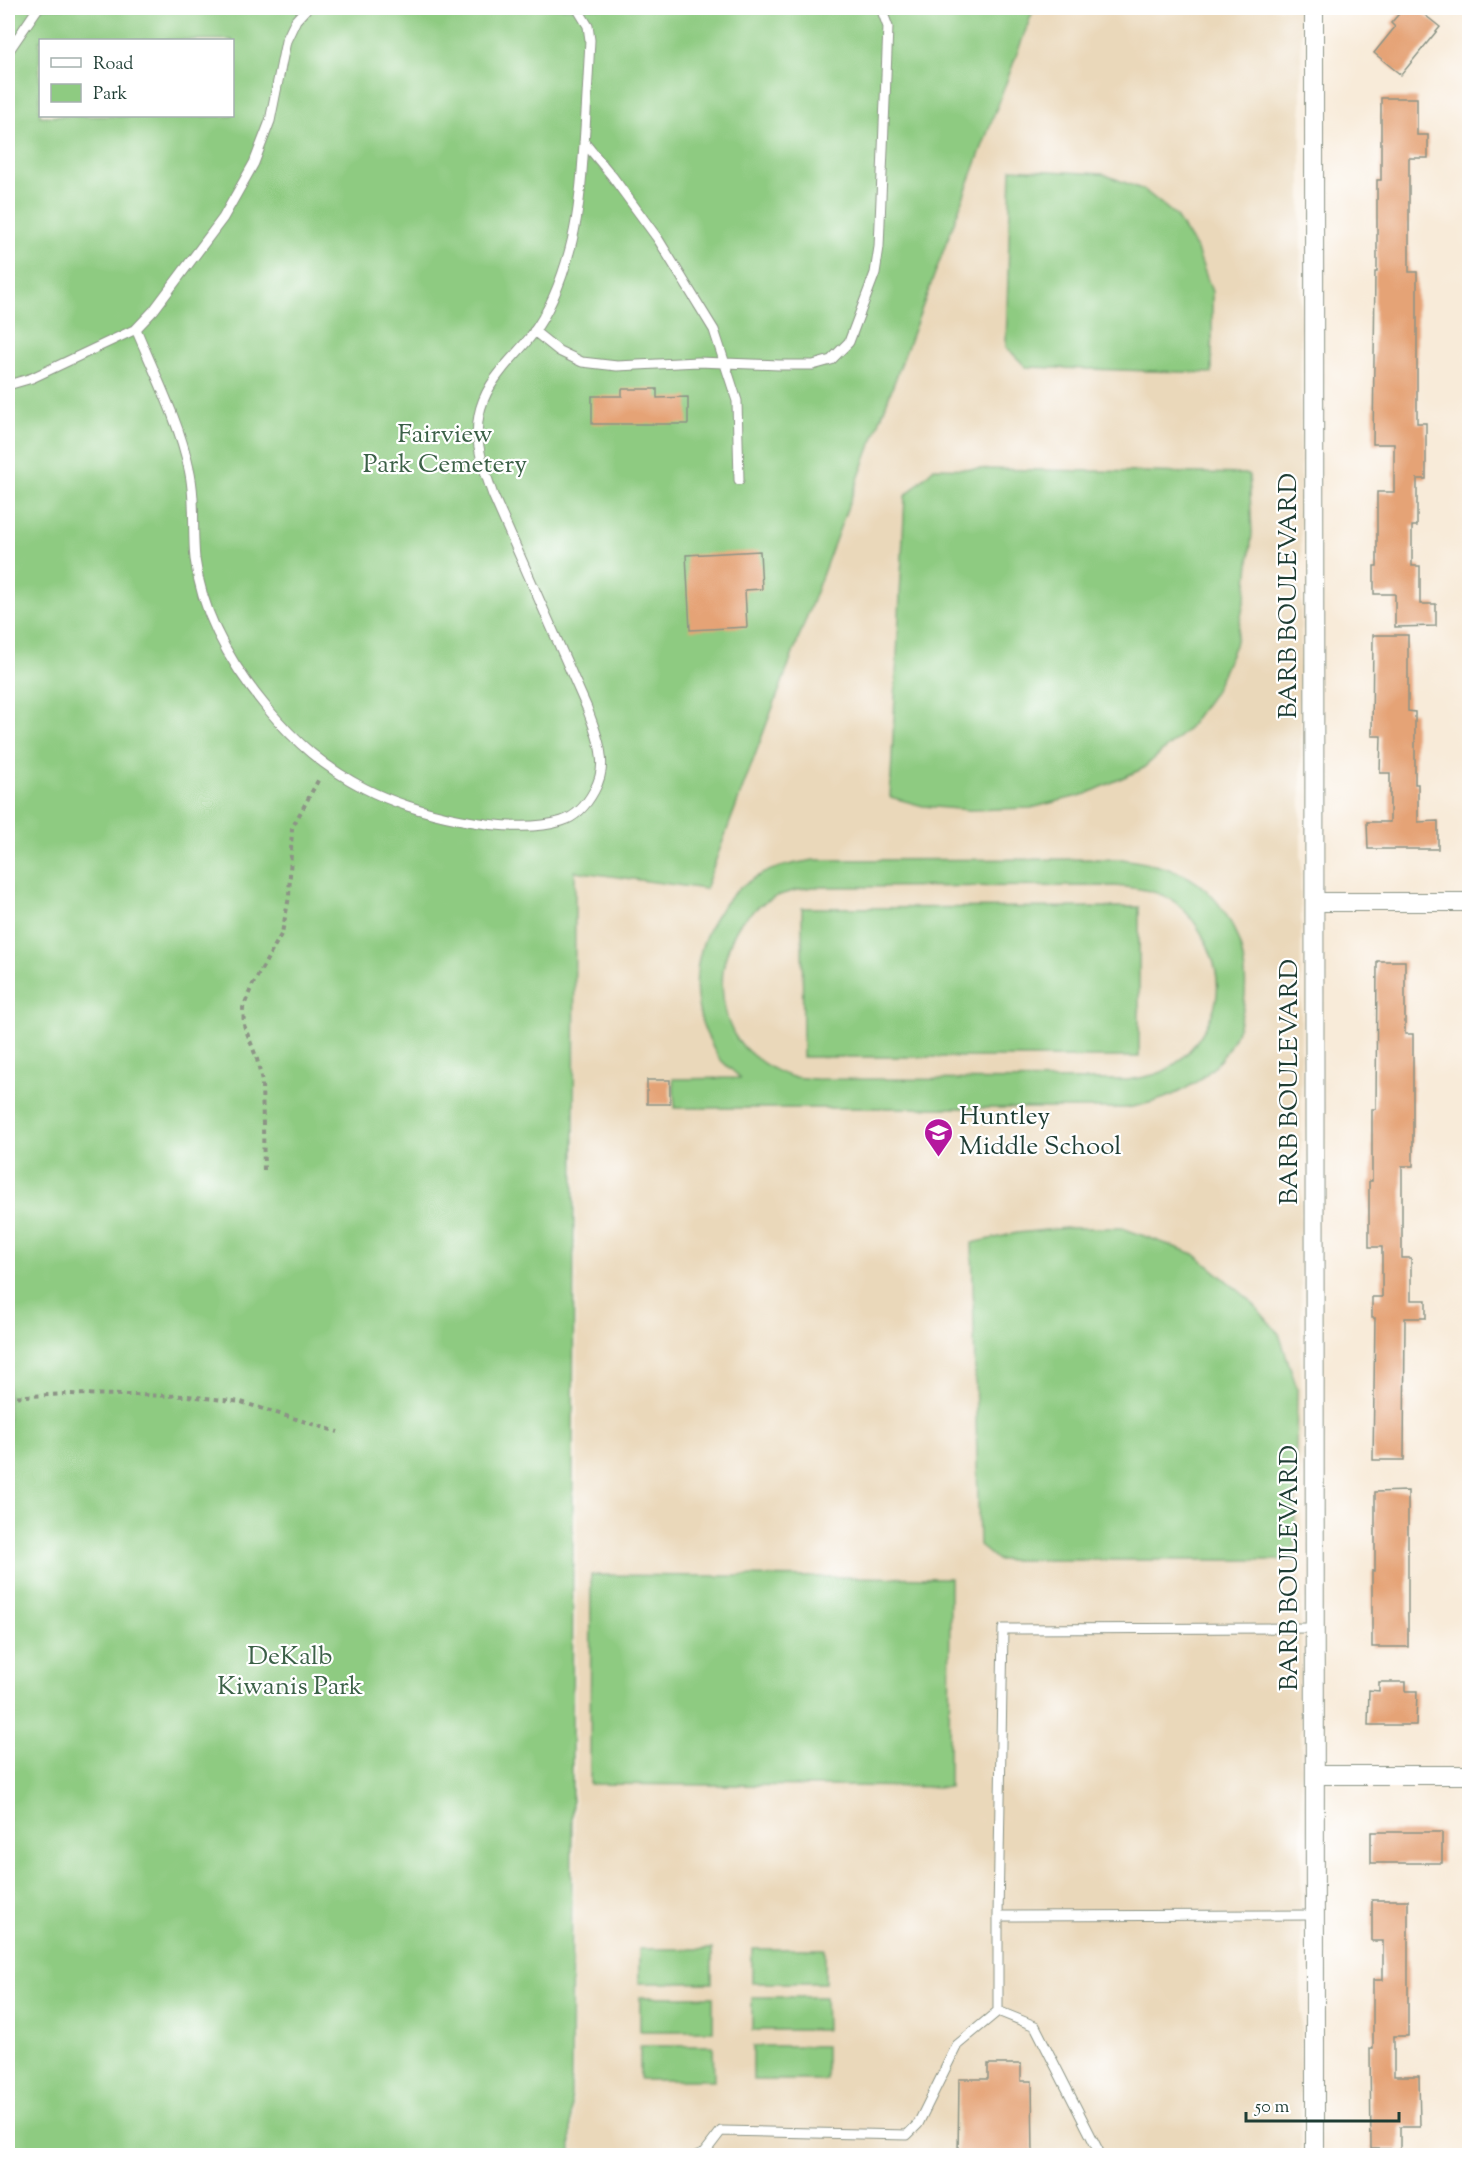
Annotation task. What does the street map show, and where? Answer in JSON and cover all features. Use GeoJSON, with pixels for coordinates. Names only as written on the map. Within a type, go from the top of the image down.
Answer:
{"type":"FeatureCollection","features":[{"type":"Feature","properties":{"kind":"street","name":"BARB BOULEVARD"},"geometry":{"type":"LineString","coordinates":[[1314,8],[1315,2156]]}},
{"type":"Feature","properties":{"kind":"street"},"geometry":{"type":"LineString","coordinates":[[1315,902],[1470,902]]}},
{"type":"Feature","properties":{"kind":"street"},"geometry":{"type":"LineString","coordinates":[[1316,1775],[1470,1775]]}},
{"type":"Feature","properties":{"kind":"lane"},"geometry":{"type":"LineString","coordinates":[[8,52],[38,8]]}},
{"type":"Feature","properties":{"kind":"lane"},"geometry":{"type":"LineString","coordinates":[[8,384],[32,378],[136,329],[154,310],[223,218],[254,163],[270,121],[286,41],[296,20],[307,8]]}},
{"type":"Feature","properties":{"kind":"lane"},"geometry":{"type":"LineString","coordinates":[[136,329],[188,462],[193,494],[195,558],[212,623],[241,672],[266,707],[299,745],[326,766],[365,789],[427,812],[469,821],[511,826],[563,821],[576,814],[587,804],[599,782],[601,756],[590,717],[494,495],[483,466],[476,436],[481,406],[488,389],[544,316],[561,279],[571,247],[577,220],[590,40],[588,26],[579,8]]}},
{"type":"Feature","properties":{"kind":"lane"},"geometry":{"type":"LineString","coordinates":[[534,331],[559,351],[582,362],[617,366],[698,362],[813,365],[831,360],[849,342],[875,273],[879,247],[888,27],[881,8]]}},
{"type":"Feature","properties":{"kind":"lane"},"geometry":{"type":"LineString","coordinates":[[584,142],[658,238],[714,330],[737,401],[739,480]]}},
{"type":"Feature","properties":{"kind":"lane"},"geometry":{"type":"LineString","coordinates":[[999,2011],[1003,1629],[1316,1628]]}},
{"type":"Feature","properties":{"kind":"lane"},"geometry":{"type":"LineString","coordinates":[[999,1916],[1315,1915]]}},
{"type":"Feature","properties":{"kind":"lane"},"geometry":{"type":"LineString","coordinates":[[999,2011],[1035,2026],[1101,2156]]}},
{"type":"Feature","properties":{"kind":"lane"},"geometry":{"type":"LineString","coordinates":[[696,2156],[705,2152],[721,2131],[907,2135],[918,2124],[957,2045],[999,2011]]}},
{"type":"Feature","properties":{"kind":"path"},"geometry":{"type":"LineString","coordinates":[[264,1170],[262,1082],[257,1059],[244,1024],[243,1008],[252,986],[282,933],[289,897],[292,828],[326,766]]}},
{"type":"Feature","properties":{"kind":"path"},"geometry":{"type":"LineString","coordinates":[[8,1397],[67,1394],[187,1396],[241,1402],[338,1432]]}},
{"type":"Feature","properties":{"kind":"shaded area","name":"Huntley Middle School"},"geometry":{"type":"Polygon","coordinates":[[[1034,8],[1301,8],[1301,2155],[573,2156],[577,1426],[575,870],[705,889],[1034,8]]]}},
{"type":"Feature","properties":{"kind":"green space","name":"Fairview Park Cemetery"},"geometry":{"type":"Polygon","coordinates":[[[8,8],[1034,8],[705,889],[575,871],[571,2155],[8,2156],[8,8]]]}},
{"type":"Feature","properties":{"kind":"green space"},"geometry":{"type":"Polygon","coordinates":[[[1011,169],[1103,174],[1144,190],[1175,215],[1197,250],[1212,292],[1212,373],[1026,367],[1006,347],[1011,169]]]}},
{"type":"Feature","properties":{"kind":"green space"},"geometry":{"type":"Polygon","coordinates":[[[934,468],[1249,474],[1252,533],[1246,593],[1235,645],[1214,692],[1187,730],[1142,769],[1086,794],[1031,808],[969,810],[923,806],[890,797],[905,496],[934,468]]]}},
{"type":"Feature","properties":{"kind":"green space"},"geometry":{"type":"Polygon","coordinates":[[[1122,859],[1152,864],[1191,878],[1217,902],[1231,924],[1241,948],[1245,973],[1245,999],[1239,1024],[1229,1048],[1213,1068],[1184,1090],[1151,1103],[1127,1108],[675,1108],[673,1079],[740,1078],[722,1062],[716,1053],[702,1021],[697,997],[697,972],[702,948],[711,925],[724,905],[741,887],[774,869],[814,860],[1122,859]],[[1115,886],[812,887],[792,891],[767,901],[740,923],[724,963],[722,987],[725,1011],[733,1033],[744,1047],[768,1066],[795,1077],[816,1079],[1128,1080],[1155,1074],[1164,1071],[1178,1061],[1201,1036],[1209,1021],[1217,992],[1214,963],[1194,923],[1176,903],[1163,895],[1147,890],[1115,886]]]}},
{"type":"Feature","properties":{"kind":"green space"},"geometry":{"type":"Polygon","coordinates":[[[1139,907],[1139,1057],[803,1057],[802,908],[1139,907]]]}},
{"type":"Feature","properties":{"kind":"green space"},"geometry":{"type":"Polygon","coordinates":[[[1066,1228],[1122,1228],[1194,1254],[1250,1300],[1279,1334],[1297,1388],[1294,1560],[997,1560],[979,1545],[972,1243],[1017,1233],[1066,1228]]]}},
{"type":"Feature","properties":{"kind":"green space"},"geometry":{"type":"Polygon","coordinates":[[[591,1575],[950,1578],[949,1787],[590,1784],[591,1575]]]}},
{"type":"Feature","properties":{"kind":"green space"},"geometry":{"type":"Polygon","coordinates":[[[639,1949],[712,1949],[712,1983],[639,1983],[639,1949]]]}},
{"type":"Feature","properties":{"kind":"green space"},"geometry":{"type":"Polygon","coordinates":[[[752,1949],[825,1949],[825,1983],[752,1983],[752,1949]]]}},
{"type":"Feature","properties":{"kind":"green space"},"geometry":{"type":"Polygon","coordinates":[[[640,1997],[713,1997],[713,2031],[640,2031],[640,1997]]]}},
{"type":"Feature","properties":{"kind":"green space"},"geometry":{"type":"Polygon","coordinates":[[[752,1997],[825,1997],[826,2030],[752,2030],[752,1997]]]}},
{"type":"Feature","properties":{"kind":"green space"},"geometry":{"type":"Polygon","coordinates":[[[640,2046],[713,2046],[714,2080],[640,2080],[640,2046]]]}},
{"type":"Feature","properties":{"kind":"green space"},"geometry":{"type":"Polygon","coordinates":[[[753,2046],[826,2046],[826,2080],[753,2080],[753,2046]]]}},
{"type":"Feature","properties":{"kind":"building"},"geometry":{"type":"Polygon","coordinates":[[[1404,8],[1416,8],[1440,27],[1401,75],[1374,53],[1395,27],[1391,23],[1404,8]]]}},
{"type":"Feature","properties":{"kind":"building"},"geometry":{"type":"Polygon","coordinates":[[[1381,98],[1417,98],[1417,135],[1428,135],[1428,158],[1409,158],[1409,272],[1417,272],[1417,423],[1426,423],[1426,479],[1417,479],[1417,526],[1412,526],[1412,566],[1420,566],[1420,604],[1436,604],[1436,626],[1395,627],[1395,594],[1374,594],[1374,566],[1377,566],[1377,492],[1394,492],[1394,444],[1373,444],[1377,180],[1381,180],[1381,98]]]}},
{"type":"Feature","properties":{"kind":"building"},"geometry":{"type":"Polygon","coordinates":[[[622,389],[657,389],[657,398],[688,397],[688,424],[592,424],[592,396],[622,396],[622,389]]]}},
{"type":"Feature","properties":{"kind":"building"},"geometry":{"type":"Polygon","coordinates":[[[760,551],[762,589],[745,590],[747,627],[690,630],[686,555],[760,551]]]}},
{"type":"Feature","properties":{"kind":"building"},"geometry":{"type":"Polygon","coordinates":[[[1373,635],[1408,635],[1408,711],[1415,712],[1415,784],[1418,784],[1418,822],[1438,821],[1438,849],[1368,849],[1367,822],[1390,822],[1390,773],[1380,773],[1381,736],[1372,736],[1373,635]]]}},
{"type":"Feature","properties":{"kind":"building"},"geometry":{"type":"Polygon","coordinates":[[[1377,961],[1405,961],[1405,1034],[1413,1034],[1413,1166],[1402,1166],[1402,1258],[1411,1258],[1411,1300],[1426,1300],[1426,1318],[1405,1318],[1404,1460],[1373,1460],[1375,1318],[1372,1318],[1372,1297],[1382,1297],[1382,1247],[1369,1247],[1372,1109],[1376,1109],[1377,961]]]}},
{"type":"Feature","properties":{"kind":"building"},"geometry":{"type":"Polygon","coordinates":[[[647,1080],[670,1080],[670,1104],[647,1104],[647,1080]]]}},
{"type":"Feature","properties":{"kind":"building"},"geometry":{"type":"Polygon","coordinates":[[[1408,1491],[1408,1647],[1372,1647],[1375,1492],[1408,1491]]]}},
{"type":"Feature","properties":{"kind":"building"},"geometry":{"type":"Polygon","coordinates":[[[1379,1682],[1405,1682],[1405,1691],[1417,1691],[1416,1725],[1368,1725],[1369,1690],[1379,1691],[1379,1682]]]}},
{"type":"Feature","properties":{"kind":"building"},"geometry":{"type":"Polygon","coordinates":[[[1371,1832],[1442,1832],[1442,1863],[1371,1863],[1371,1832]]]}},
{"type":"Feature","properties":{"kind":"building"},"geometry":{"type":"Polygon","coordinates":[[[1372,1900],[1408,1900],[1408,2036],[1394,2036],[1394,2076],[1419,2076],[1420,2127],[1400,2127],[1400,2149],[1371,2149],[1370,2049],[1373,2049],[1373,1980],[1383,1980],[1383,1941],[1372,1941],[1372,1900]]]}},
{"type":"Feature","properties":{"kind":"building"},"geometry":{"type":"Polygon","coordinates":[[[988,2064],[1021,2064],[1021,2081],[1032,2081],[1033,2156],[958,2156],[959,2079],[988,2079],[988,2064]]]}},
{"type":"Feature","properties":{"kind":"place","name":"Huntley Middle School"},"geometry":{"type":"Point","coordinates":[938,1158]}},
{"type":"Feature","properties":{"kind":"park label","name":"DeKalb Kiwanis Park"},"geometry":{"type":"Point","coordinates":[290,1672]}}]}
